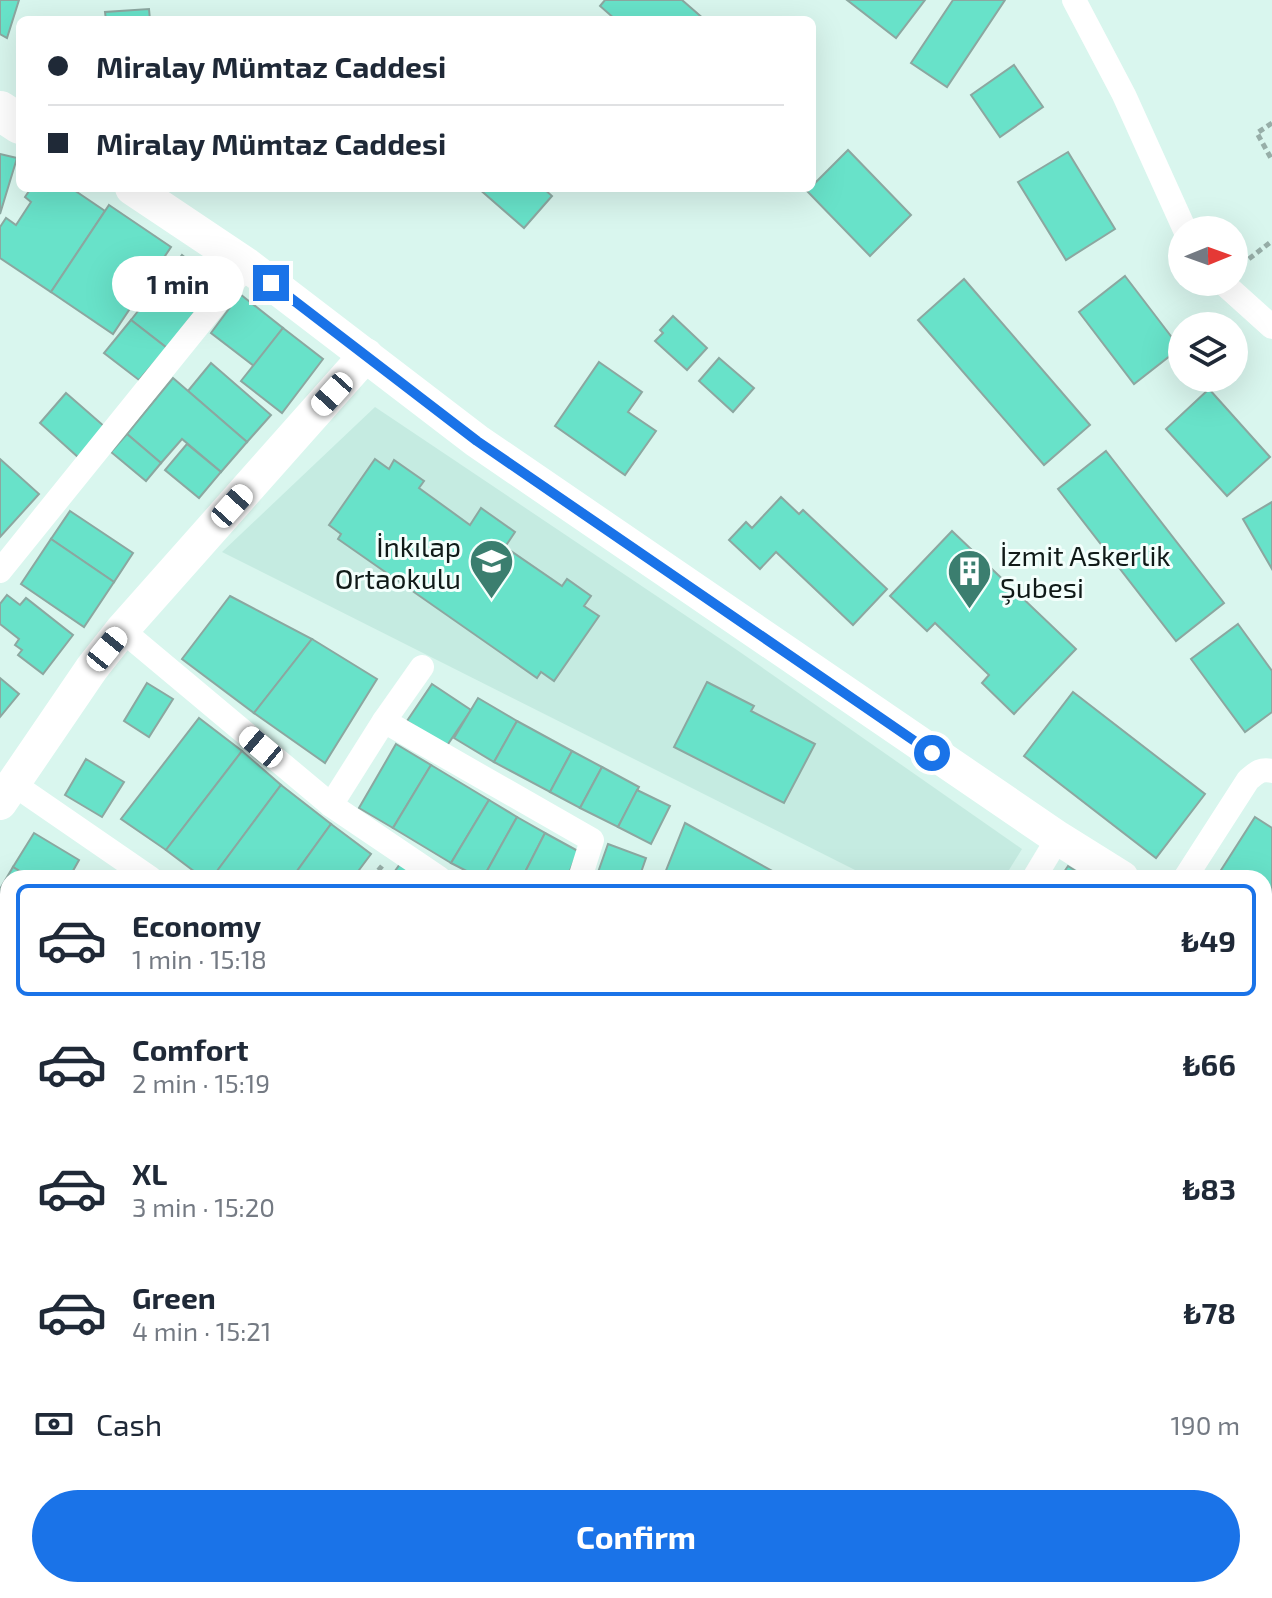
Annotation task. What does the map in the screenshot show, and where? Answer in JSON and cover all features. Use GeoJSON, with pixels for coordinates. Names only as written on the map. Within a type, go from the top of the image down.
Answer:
{"type":"FeatureCollection","features":[{"type":"Feature","properties":{"kind":"main road"},"geometry":{"type":"LineString","coordinates":[[138,192],[247,265],[502,458],[1109,870]]}},
{"type":"Feature","properties":{"kind":"main road"},"geometry":{"type":"LineString","coordinates":[[6,793],[92,668],[122,630],[366,355]]}},
{"type":"Feature","properties":{"kind":"street"},"geometry":{"type":"LineString","coordinates":[[1074,0],[1124,95],[1179,216]]}},
{"type":"Feature","properties":{"kind":"street"},"geometry":{"type":"LineString","coordinates":[[0,571],[247,265]]}},
{"type":"Feature","properties":{"kind":"street"},"geometry":{"type":"LineString","coordinates":[[1238,296],[1272,327]]}},
{"type":"Feature","properties":{"kind":"street"},"geometry":{"type":"LineString","coordinates":[[122,630],[331,805],[427,870]]}},
{"type":"Feature","properties":{"kind":"street"},"geometry":{"type":"LineString","coordinates":[[331,805],[422,667]]}},
{"type":"Feature","properties":{"kind":"street"},"geometry":{"type":"LineString","coordinates":[[384,721],[592,840],[583,870]]}},
{"type":"Feature","properties":{"kind":"street"},"geometry":{"type":"LineString","coordinates":[[1190,870],[1248,780],[1256,772],[1265,769],[1272,771]]}},
{"type":"Feature","properties":{"kind":"street"},"geometry":{"type":"LineString","coordinates":[[6,793],[136,870]]}},
{"type":"Feature","properties":{"kind":"street"},"geometry":{"type":"LineString","coordinates":[[1039,870],[1058,838]]}},
{"type":"Feature","properties":{"kind":"path"},"geometry":{"type":"LineString","coordinates":[[1272,123],[1257,133],[1272,160]]}},
{"type":"Feature","properties":{"kind":"path"},"geometry":{"type":"LineString","coordinates":[[1248,259],[1272,241]]}},
{"type":"Feature","properties":{"kind":"shaded area","name":"İnkılap Ortaokulu"},"geometry":{"type":"Polygon","coordinates":[[[375,407],[737,650],[1022,849],[1009,870],[855,870],[222,552],[375,407]]]}},
{"type":"Feature","properties":{"kind":"building"},"geometry":{"type":"Polygon","coordinates":[[[0,0],[19,0],[7,38],[0,34],[0,0]]]}},
{"type":"Feature","properties":{"kind":"building"},"geometry":{"type":"Polygon","coordinates":[[[605,0],[682,0],[700,16],[611,16],[600,6],[605,0]]]}},
{"type":"Feature","properties":{"kind":"building"},"geometry":{"type":"Polygon","coordinates":[[[847,0],[925,0],[896,38],[847,0]]]}},
{"type":"Feature","properties":{"kind":"building"},"geometry":{"type":"Polygon","coordinates":[[[953,0],[1005,0],[947,87],[911,63],[953,0]]]}},
{"type":"Feature","properties":{"kind":"building"},"geometry":{"type":"Polygon","coordinates":[[[149,9],[150,16],[106,16],[105,12],[149,9]]]}},
{"type":"Feature","properties":{"kind":"building"},"geometry":{"type":"Polygon","coordinates":[[[1014,65],[1043,107],[1000,137],[971,95],[1014,65]]]}},
{"type":"Feature","properties":{"kind":"building"},"geometry":{"type":"Polygon","coordinates":[[[848,150],[911,215],[870,256],[808,192],[816,192],[816,182],[848,150]]]}},
{"type":"Feature","properties":{"kind":"building"},"geometry":{"type":"Polygon","coordinates":[[[1068,152],[1115,229],[1066,260],[1018,182],[1068,152]]]}},
{"type":"Feature","properties":{"kind":"building"},"geometry":{"type":"Polygon","coordinates":[[[0,154],[16,158],[16,161],[0,214],[0,154]]]}},
{"type":"Feature","properties":{"kind":"building"},"geometry":{"type":"Polygon","coordinates":[[[28,192],[77,192],[105,211],[51,292],[0,258],[0,227],[6,218],[16,225],[31,202],[25,197],[28,192]]]}},
{"type":"Feature","properties":{"kind":"building"},"geometry":{"type":"Polygon","coordinates":[[[483,192],[548,192],[552,196],[524,228],[483,192]]]}},
{"type":"Feature","properties":{"kind":"building"},"geometry":{"type":"Polygon","coordinates":[[[109,205],[171,247],[113,334],[51,292],[109,205]]]}},
{"type":"Feature","properties":{"kind":"building"},"geometry":{"type":"Polygon","coordinates":[[[182,255],[217,283],[167,348],[131,320],[182,255]]]}},
{"type":"Feature","properties":{"kind":"building"},"geometry":{"type":"Polygon","coordinates":[[[1125,276],[1168,332],[1168,357],[1134,384],[1079,312],[1125,276]]]}},
{"type":"Feature","properties":{"kind":"building"},"geometry":{"type":"Polygon","coordinates":[[[964,279],[1090,425],[1044,465],[918,320],[964,279]]]}},
{"type":"Feature","properties":{"kind":"building"},"geometry":{"type":"Polygon","coordinates":[[[240,294],[283,328],[254,366],[211,333],[240,294]]]}},
{"type":"Feature","properties":{"kind":"building"},"geometry":{"type":"Polygon","coordinates":[[[673,316],[707,348],[687,370],[655,341],[673,316]]]}},
{"type":"Feature","properties":{"kind":"building"},"geometry":{"type":"Polygon","coordinates":[[[131,320],[167,348],[139,380],[104,353],[131,320]]]}},
{"type":"Feature","properties":{"kind":"building"},"geometry":{"type":"Polygon","coordinates":[[[283,328],[323,359],[282,413],[241,381],[283,328]]]}},
{"type":"Feature","properties":{"kind":"building"},"geometry":{"type":"Polygon","coordinates":[[[719,358],[754,388],[733,412],[699,381],[719,358]]]}},
{"type":"Feature","properties":{"kind":"building"},"geometry":{"type":"Polygon","coordinates":[[[599,362],[642,392],[628,412],[656,431],[625,475],[555,426],[599,362]]]}},
{"type":"Feature","properties":{"kind":"building"},"geometry":{"type":"Polygon","coordinates":[[[211,363],[271,415],[247,442],[188,391],[211,363]]]}},
{"type":"Feature","properties":{"kind":"building"},"geometry":{"type":"Polygon","coordinates":[[[173,378],[247,442],[221,472],[182,439],[161,463],[127,434],[173,378]]]}},
{"type":"Feature","properties":{"kind":"building"},"geometry":{"type":"Polygon","coordinates":[[[1206,392],[1212,392],[1270,457],[1227,496],[1166,429],[1206,392]]]}},
{"type":"Feature","properties":{"kind":"building"},"geometry":{"type":"Polygon","coordinates":[[[66,393],[105,427],[79,458],[40,423],[66,393]]]}},
{"type":"Feature","properties":{"kind":"building"},"geometry":{"type":"Polygon","coordinates":[[[127,434],[161,463],[146,481],[111,452],[127,434]]]}},
{"type":"Feature","properties":{"kind":"building"},"geometry":{"type":"Polygon","coordinates":[[[187,444],[221,472],[199,498],[165,470],[187,444]]]}},
{"type":"Feature","properties":{"kind":"building"},"geometry":{"type":"Polygon","coordinates":[[[1106,451],[1224,603],[1176,641],[1058,489],[1106,451]]]}},
{"type":"Feature","properties":{"kind":"building"},"geometry":{"type":"Polygon","coordinates":[[[0,459],[39,494],[0,537],[0,459]]]}},
{"type":"Feature","properties":{"kind":"building"},"geometry":{"type":"Polygon","coordinates":[[[375,459],[389,469],[394,460],[424,481],[419,488],[470,525],[481,508],[515,532],[505,547],[562,586],[567,579],[591,596],[584,606],[599,616],[554,681],[541,672],[537,678],[338,539],[341,534],[329,525],[375,459]]]}},
{"type":"Feature","properties":{"kind":"building"},"geometry":{"type":"Polygon","coordinates":[[[781,497],[799,514],[803,510],[887,589],[853,625],[776,552],[760,569],[729,540],[746,522],[752,528],[781,497]]]}},
{"type":"Feature","properties":{"kind":"building"},"geometry":{"type":"Polygon","coordinates":[[[1272,502],[1272,569],[1243,519],[1272,502]]]}},
{"type":"Feature","properties":{"kind":"building"},"geometry":{"type":"Polygon","coordinates":[[[70,511],[133,553],[114,582],[51,539],[70,511]]]}},
{"type":"Feature","properties":{"kind":"building","name":"İzmit Askerlik Şubesi"},"geometry":{"type":"Polygon","coordinates":[[[952,531],[1076,649],[1014,714],[982,683],[989,675],[935,623],[927,631],[890,596],[952,531]]]}},
{"type":"Feature","properties":{"kind":"building"},"geometry":{"type":"Polygon","coordinates":[[[51,539],[114,582],[84,627],[21,584],[51,539]]]}},
{"type":"Feature","properties":{"kind":"building"},"geometry":{"type":"Polygon","coordinates":[[[7,595],[20,605],[26,598],[73,635],[43,674],[18,655],[22,650],[15,645],[19,639],[0,624],[0,604],[7,595]]]}},
{"type":"Feature","properties":{"kind":"building"},"geometry":{"type":"Polygon","coordinates":[[[230,596],[312,639],[254,713],[182,659],[230,596]]]}},
{"type":"Feature","properties":{"kind":"building"},"geometry":{"type":"Polygon","coordinates":[[[1238,624],[1272,671],[1272,712],[1245,732],[1191,659],[1238,624]]]}},
{"type":"Feature","properties":{"kind":"building"},"geometry":{"type":"Polygon","coordinates":[[[312,639],[377,679],[325,763],[254,713],[312,639]]]}},
{"type":"Feature","properties":{"kind":"building"},"geometry":{"type":"Polygon","coordinates":[[[0,678],[19,694],[0,717],[0,678]]]}},
{"type":"Feature","properties":{"kind":"building"},"geometry":{"type":"Polygon","coordinates":[[[707,682],[754,706],[751,711],[815,744],[784,803],[674,747],[707,682]]]}},
{"type":"Feature","properties":{"kind":"building"},"geometry":{"type":"Polygon","coordinates":[[[147,683],[173,699],[149,737],[124,721],[147,683]]]}},
{"type":"Feature","properties":{"kind":"building"},"geometry":{"type":"Polygon","coordinates":[[[432,684],[471,710],[446,747],[407,721],[432,684]]]}},
{"type":"Feature","properties":{"kind":"building"},"geometry":{"type":"Polygon","coordinates":[[[1073,692],[1205,794],[1156,858],[1024,756],[1073,692]]]}},
{"type":"Feature","properties":{"kind":"building"},"geometry":{"type":"Polygon","coordinates":[[[478,698],[517,721],[494,762],[454,738],[478,698]]]}},
{"type":"Feature","properties":{"kind":"building"},"geometry":{"type":"Polygon","coordinates":[[[199,718],[242,751],[166,850],[121,819],[199,718]]]}},
{"type":"Feature","properties":{"kind":"building"},"geometry":{"type":"Polygon","coordinates":[[[517,721],[572,751],[550,792],[494,762],[517,721]]]}},
{"type":"Feature","properties":{"kind":"building"},"geometry":{"type":"Polygon","coordinates":[[[396,744],[431,765],[393,828],[359,808],[396,744]]]}},
{"type":"Feature","properties":{"kind":"building"},"geometry":{"type":"Polygon","coordinates":[[[242,751],[281,785],[218,870],[192,870],[166,850],[242,751]]]}},
{"type":"Feature","properties":{"kind":"building"},"geometry":{"type":"Polygon","coordinates":[[[572,751],[602,767],[580,808],[550,792],[572,751]]]}},
{"type":"Feature","properties":{"kind":"building"},"geometry":{"type":"Polygon","coordinates":[[[86,759],[124,782],[102,817],[65,795],[86,759]]]}},
{"type":"Feature","properties":{"kind":"building"},"geometry":{"type":"Polygon","coordinates":[[[431,765],[489,800],[451,863],[393,828],[431,765]]]}},
{"type":"Feature","properties":{"kind":"building"},"geometry":{"type":"Polygon","coordinates":[[[602,767],[639,787],[618,827],[580,808],[602,767]]]}},
{"type":"Feature","properties":{"kind":"building"},"geometry":{"type":"Polygon","coordinates":[[[281,785],[331,824],[298,870],[218,870],[281,785]]]}},
{"type":"Feature","properties":{"kind":"building"},"geometry":{"type":"Polygon","coordinates":[[[637,790],[670,806],[651,844],[618,827],[637,790]]]}},
{"type":"Feature","properties":{"kind":"building"},"geometry":{"type":"Polygon","coordinates":[[[489,800],[517,817],[487,870],[465,870],[451,863],[489,800]]]}},
{"type":"Feature","properties":{"kind":"building"},"geometry":{"type":"Polygon","coordinates":[[[517,817],[545,833],[526,870],[487,870],[517,817]]]}},
{"type":"Feature","properties":{"kind":"building"},"geometry":{"type":"Polygon","coordinates":[[[1255,817],[1272,828],[1272,870],[1221,870],[1255,817]]]}},
{"type":"Feature","properties":{"kind":"building"},"geometry":{"type":"Polygon","coordinates":[[[685,823],[770,870],[666,870],[685,823]]]}},
{"type":"Feature","properties":{"kind":"building"},"geometry":{"type":"Polygon","coordinates":[[[331,824],[371,854],[359,870],[298,870],[331,824]]]}},
{"type":"Feature","properties":{"kind":"building"},"geometry":{"type":"Polygon","coordinates":[[[34,833],[79,860],[73,870],[18,870],[13,867],[34,833]]]}},
{"type":"Feature","properties":{"kind":"building"},"geometry":{"type":"Polygon","coordinates":[[[545,833],[578,851],[570,870],[526,870],[545,833]]]}},
{"type":"Feature","properties":{"kind":"building"},"geometry":{"type":"Polygon","coordinates":[[[608,844],[646,858],[642,870],[599,870],[608,844]]]}},
{"type":"Feature","properties":{"kind":"place","name":"İnkılap Ortaokulu"},"geometry":{"type":"Point","coordinates":[492,601]}},
{"type":"Feature","properties":{"kind":"place","name":"İzmit Askerlik Şubesi"},"geometry":{"type":"Point","coordinates":[969,610]}},
{"type":"Feature","properties":{"kind":"route"},"geometry":{"type":"LineString","coordinates":[[271,283],[477,441],[932,753]]}}]}
